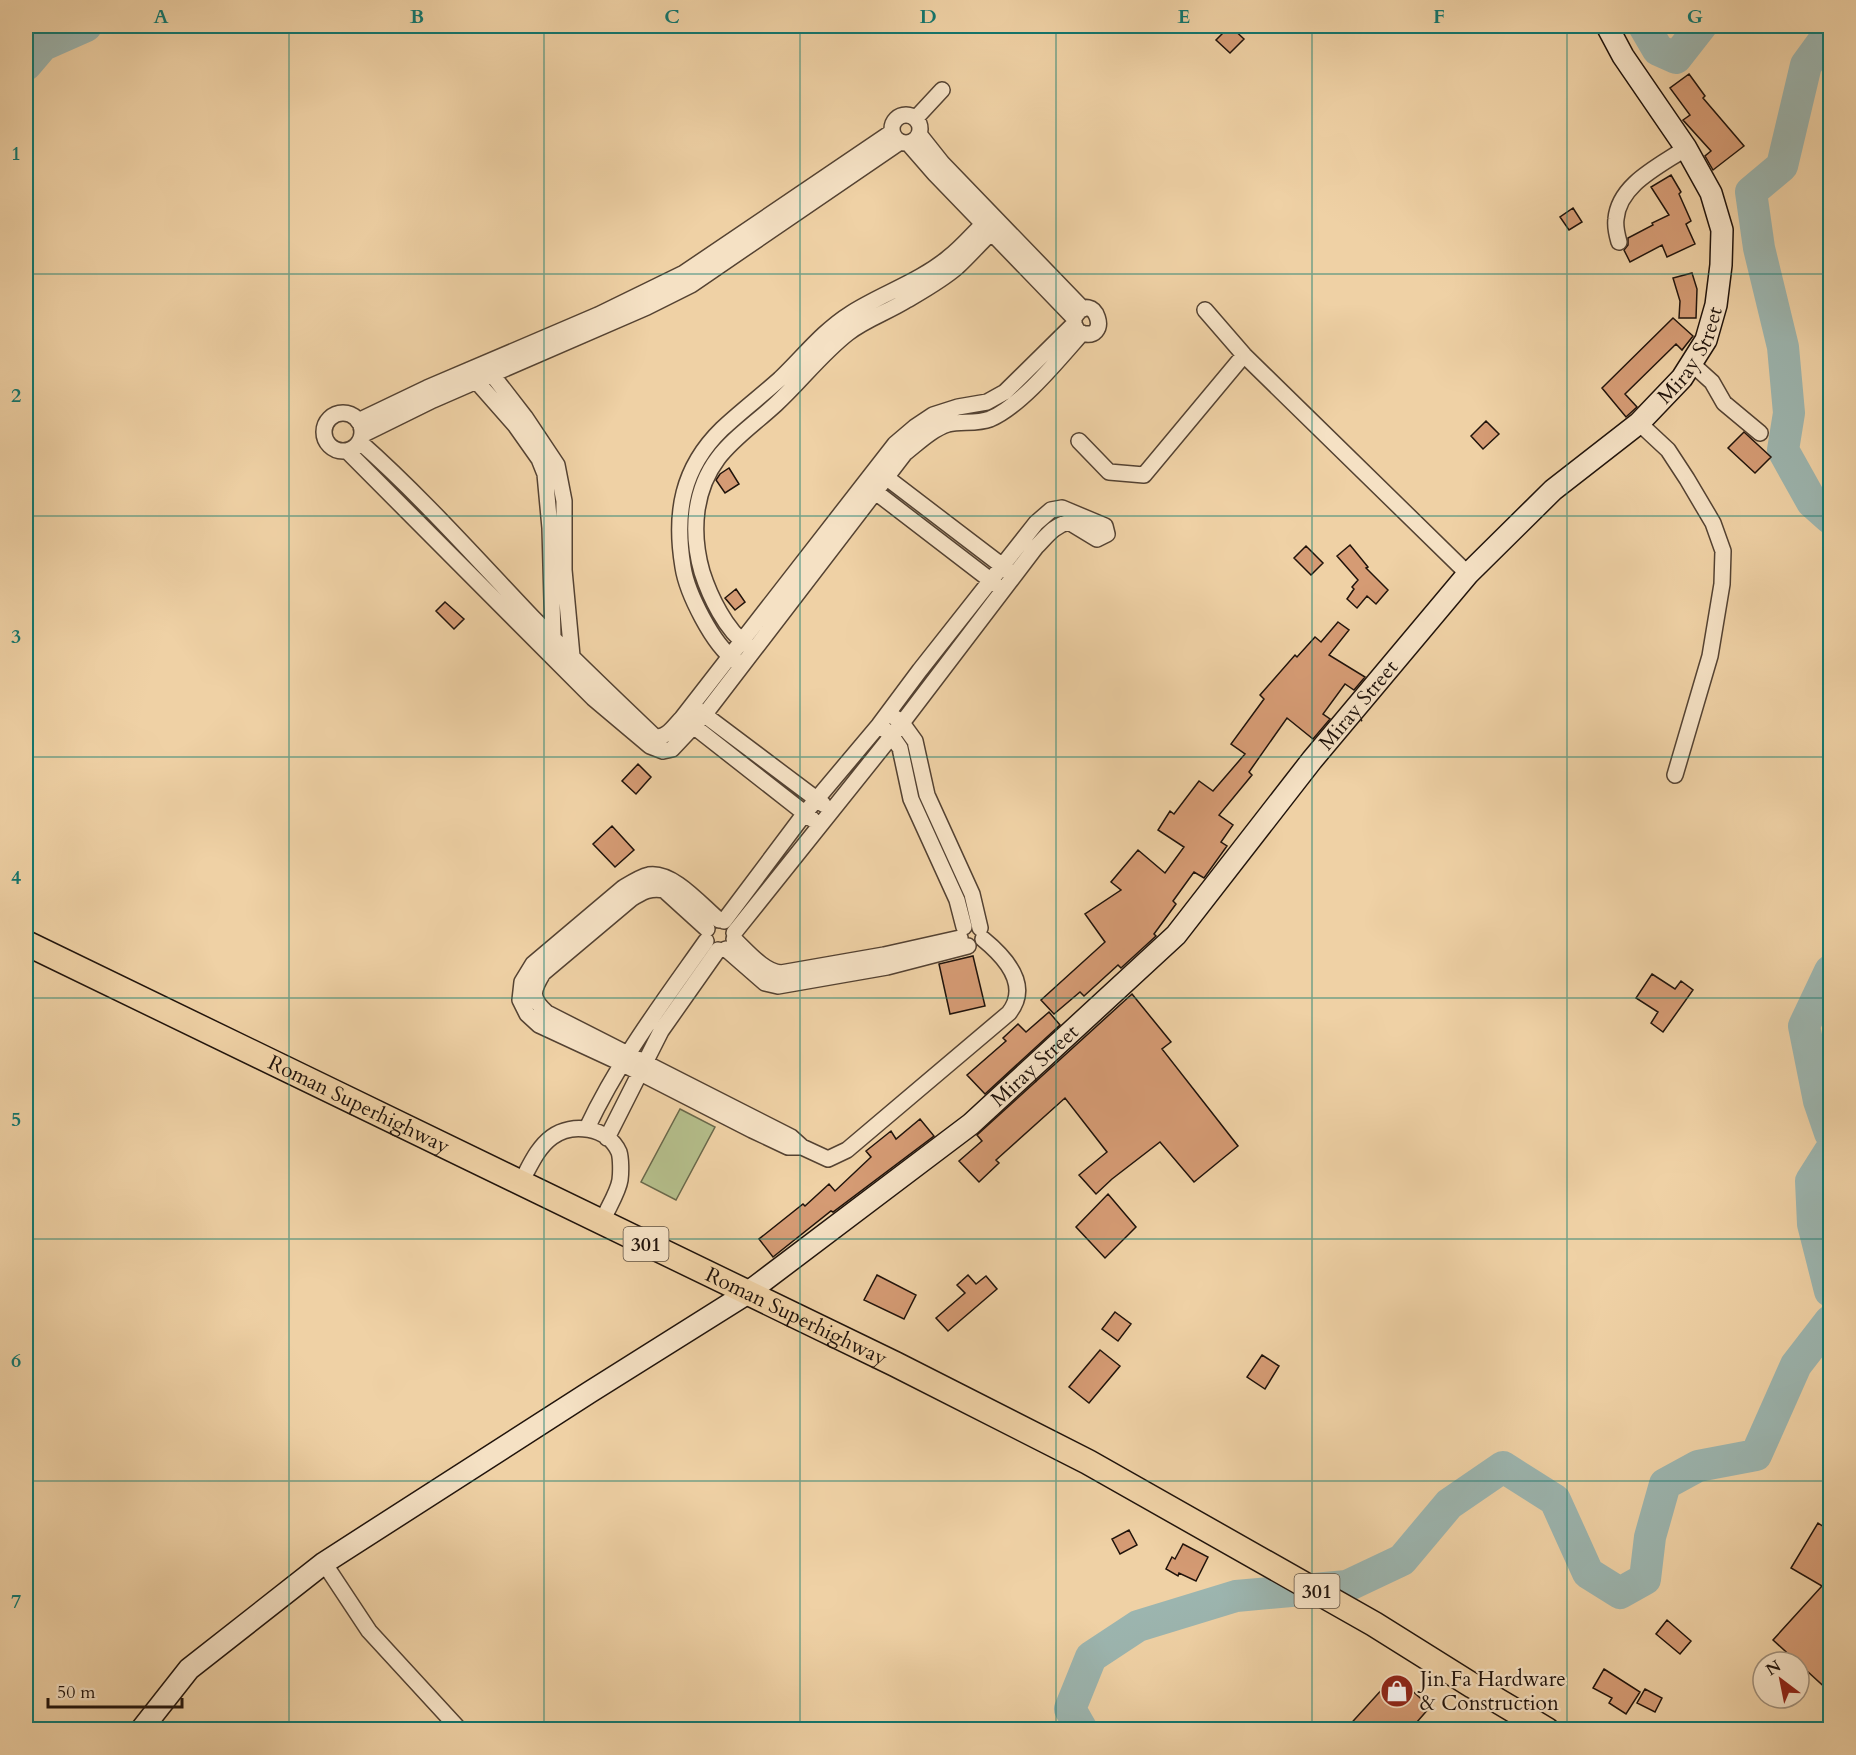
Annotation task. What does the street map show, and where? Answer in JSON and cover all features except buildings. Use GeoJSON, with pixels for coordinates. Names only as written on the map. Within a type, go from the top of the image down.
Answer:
{"type":"FeatureCollection","features":[{"type":"Feature","properties":{"kind":"main road","name":"Roman Superhighway"},"geometry":{"type":"LineString","coordinates":[[26,943],[521,1182],[746,1294],[895,1364],[1088,1462],[1374,1624],[1547,1730]]}},
{"type":"Feature","properties":{"kind":"street","name":"Miray Street"},"geometry":{"type":"LineString","coordinates":[[141,1730],[189,1669],[324,1563],[746,1294],[971,1124],[1176,935],[1312,760],[1468,574],[1553,490],[1639,423],[1682,378],[1706,340],[1716,305],[1722,230],[1711,193],[1686,148],[1623,56],[1607,26]]}},
{"type":"Feature","properties":{"kind":"street"},"geometry":{"type":"LineString","coordinates":[[916,118],[942,90]]}},
{"type":"Feature","properties":{"kind":"street"},"geometry":{"type":"LineString","coordinates":[[346,451],[354,448],[360,433],[472,376],[570,334],[687,279],[866,158],[905,138],[920,123],[916,118],[905,114],[894,120],[905,138],[935,174],[1028,263]]}},
{"type":"Feature","properties":{"kind":"street"},"geometry":{"type":"LineString","coordinates":[[598,693],[572,656],[554,645],[431,536],[346,451],[333,448],[328,443],[325,436],[327,422],[339,414],[346,413],[360,433],[445,524],[554,645],[598,693],[652,741],[665,736],[705,714],[786,609],[881,473],[958,407],[1009,398],[1049,360],[1078,321],[942,163],[905,138]]}},
{"type":"Feature","properties":{"kind":"street"},"geometry":{"type":"LineString","coordinates":[[1619,242],[1615,222],[1617,208],[1624,196],[1638,180],[1686,148]]}},
{"type":"Feature","properties":{"kind":"street"},"geometry":{"type":"LineString","coordinates":[[754,650],[741,641],[717,608],[708,590],[687,527],[685,484],[707,446],[723,429],[817,361],[844,327],[875,299],[952,263],[988,227]]}},
{"type":"Feature","properties":{"kind":"street"},"geometry":{"type":"LineString","coordinates":[[1205,310],[1244,355],[1468,574]]}},
{"type":"Feature","properties":{"kind":"street"},"geometry":{"type":"LineString","coordinates":[[1079,441],[1109,472],[1144,475],[1244,355]]}},
{"type":"Feature","properties":{"kind":"street"},"geometry":{"type":"LineString","coordinates":[[1691,363],[1712,382],[1724,403],[1760,433]]}},
{"type":"Feature","properties":{"kind":"street"},"geometry":{"type":"LineString","coordinates":[[487,369],[545,456],[545,474],[557,527],[554,645]]}},
{"type":"Feature","properties":{"kind":"street"},"geometry":{"type":"LineString","coordinates":[[743,665],[729,656],[705,622],[692,598],[681,559],[687,527],[708,471],[734,440],[762,417],[795,375]]}},
{"type":"Feature","properties":{"kind":"street"},"geometry":{"type":"LineString","coordinates":[[472,376],[514,425],[545,456]]}},
{"type":"Feature","properties":{"kind":"street"},"geometry":{"type":"LineString","coordinates":[[1639,423],[1668,450],[1713,522],[1723,551],[1722,584],[1710,656],[1675,776]]}},
{"type":"Feature","properties":{"kind":"street"},"geometry":{"type":"LineString","coordinates":[[723,429],[734,440]]}},
{"type":"Feature","properties":{"kind":"street"},"geometry":{"type":"LineString","coordinates":[[881,473],[1014,574]]}},
{"type":"Feature","properties":{"kind":"street"},"geometry":{"type":"LineString","coordinates":[[685,484],[700,490]]}},
{"type":"Feature","properties":{"kind":"street"},"geometry":{"type":"LineString","coordinates":[[870,488],[1003,590]]}},
{"type":"Feature","properties":{"kind":"street"},"geometry":{"type":"LineString","coordinates":[[688,722],[692,705],[773,599],[870,488]]}},
{"type":"Feature","properties":{"kind":"street"},"geometry":{"type":"LineString","coordinates":[[911,519],[922,504]]}},
{"type":"Feature","properties":{"kind":"street"},"geometry":{"type":"LineString","coordinates":[[587,1128],[624,1058],[721,935],[820,826],[902,723],[1014,574],[1042,541],[1062,523],[1069,522],[1097,539],[1107,534],[1105,526],[1071,510],[1062,508],[1051,510],[1036,523],[1001,565],[879,725],[805,813],[721,935],[670,1016],[607,1138]]}},
{"type":"Feature","properties":{"kind":"street"},"geometry":{"type":"LineString","coordinates":[[431,536],[445,524]]}},
{"type":"Feature","properties":{"kind":"street"},"geometry":{"type":"LineString","coordinates":[[960,556],[971,542]]}},
{"type":"Feature","properties":{"kind":"street"},"geometry":{"type":"LineString","coordinates":[[557,570],[572,656]]}},
{"type":"Feature","properties":{"kind":"street"},"geometry":{"type":"LineString","coordinates":[[773,599],[786,609]]}},
{"type":"Feature","properties":{"kind":"street"},"geometry":{"type":"LineString","coordinates":[[920,670],[934,681]]}},
{"type":"Feature","properties":{"kind":"street"},"geometry":{"type":"LineString","coordinates":[[692,705],[832,811]]}},
{"type":"Feature","properties":{"kind":"street"},"geometry":{"type":"LineString","coordinates":[[879,725],[891,735],[900,748],[919,820],[957,900],[964,937],[974,947],[980,944],[982,933],[972,894],[934,813],[915,741],[902,723],[888,711]]}},
{"type":"Feature","properties":{"kind":"street"},"geometry":{"type":"LineString","coordinates":[[688,722],[820,826]]}},
{"type":"Feature","properties":{"kind":"street"},"geometry":{"type":"LineString","coordinates":[[730,755],[741,741]]}},
{"type":"Feature","properties":{"kind":"street"},"geometry":{"type":"LineString","coordinates":[[771,787],[782,772]]}},
{"type":"Feature","properties":{"kind":"street"},"geometry":{"type":"LineString","coordinates":[[908,783],[924,779]]}},
{"type":"Feature","properties":{"kind":"street"},"geometry":{"type":"LineString","coordinates":[[964,937],[886,961],[807,975],[781,974],[769,978],[721,935],[670,878],[658,875],[649,882],[623,888],[576,937],[532,964],[529,984],[520,1000],[527,1014],[539,1025],[569,1031],[755,1125],[791,1137],[802,1147],[828,1159],[847,1150],[1009,1013],[1016,1004],[1018,996],[1015,978],[982,933]]}},
{"type":"Feature","properties":{"kind":"street"},"geometry":{"type":"LineString","coordinates":[[600,1100],[621,1111]]}},
{"type":"Feature","properties":{"kind":"street"},"geometry":{"type":"LineString","coordinates":[[521,1182],[540,1148],[553,1136],[568,1129],[587,1128],[607,1138],[619,1153],[620,1181],[602,1222]]}},
{"type":"Feature","properties":{"kind":"street"},"geometry":{"type":"LineString","coordinates":[[324,1563],[369,1631],[460,1730]]}},
{"type":"Feature","properties":{"kind":"green space"},"geometry":{"type":"Polygon","coordinates":[[[680,1109],[715,1127],[676,1200],[641,1182],[680,1109]]]}},
{"type":"Feature","properties":{"kind":"waterway"},"geometry":{"type":"LineString","coordinates":[[26,65],[43,45],[86,26]]}},
{"type":"Feature","properties":{"kind":"waterway"},"geometry":{"type":"LineString","coordinates":[[1644,26],[1658,50],[1676,58],[1701,26]]}},
{"type":"Feature","properties":{"kind":"waterway"},"geometry":{"type":"LineString","coordinates":[[1830,32],[1806,65],[1782,166],[1751,192],[1759,248],[1783,347],[1789,413],[1783,450],[1812,502],[1830,518]]}},
{"type":"Feature","properties":{"kind":"waterway"},"geometry":{"type":"LineString","coordinates":[[1830,971],[1804,1026],[1819,1101],[1830,1133]]}},
{"type":"Feature","properties":{"kind":"waterway"},"geometry":{"type":"LineString","coordinates":[[1830,1151],[1811,1181],[1813,1224],[1830,1291]]}},
{"type":"Feature","properties":{"kind":"waterway"},"geometry":{"type":"LineString","coordinates":[[1082,1730],[1070,1709],[1091,1657],[1138,1626],[1236,1596],[1347,1586],[1402,1560],[1449,1504],[1503,1467],[1555,1500],[1588,1573],[1620,1593],[1645,1579],[1650,1537],[1665,1484],[1698,1466],[1756,1455],[1796,1365],[1830,1321]]}},
{"type":"Feature","properties":{"kind":"place","name":"Jin Fa Hardware & Construction"},"geometry":{"type":"Point","coordinates":[1397,1691]}}]}
